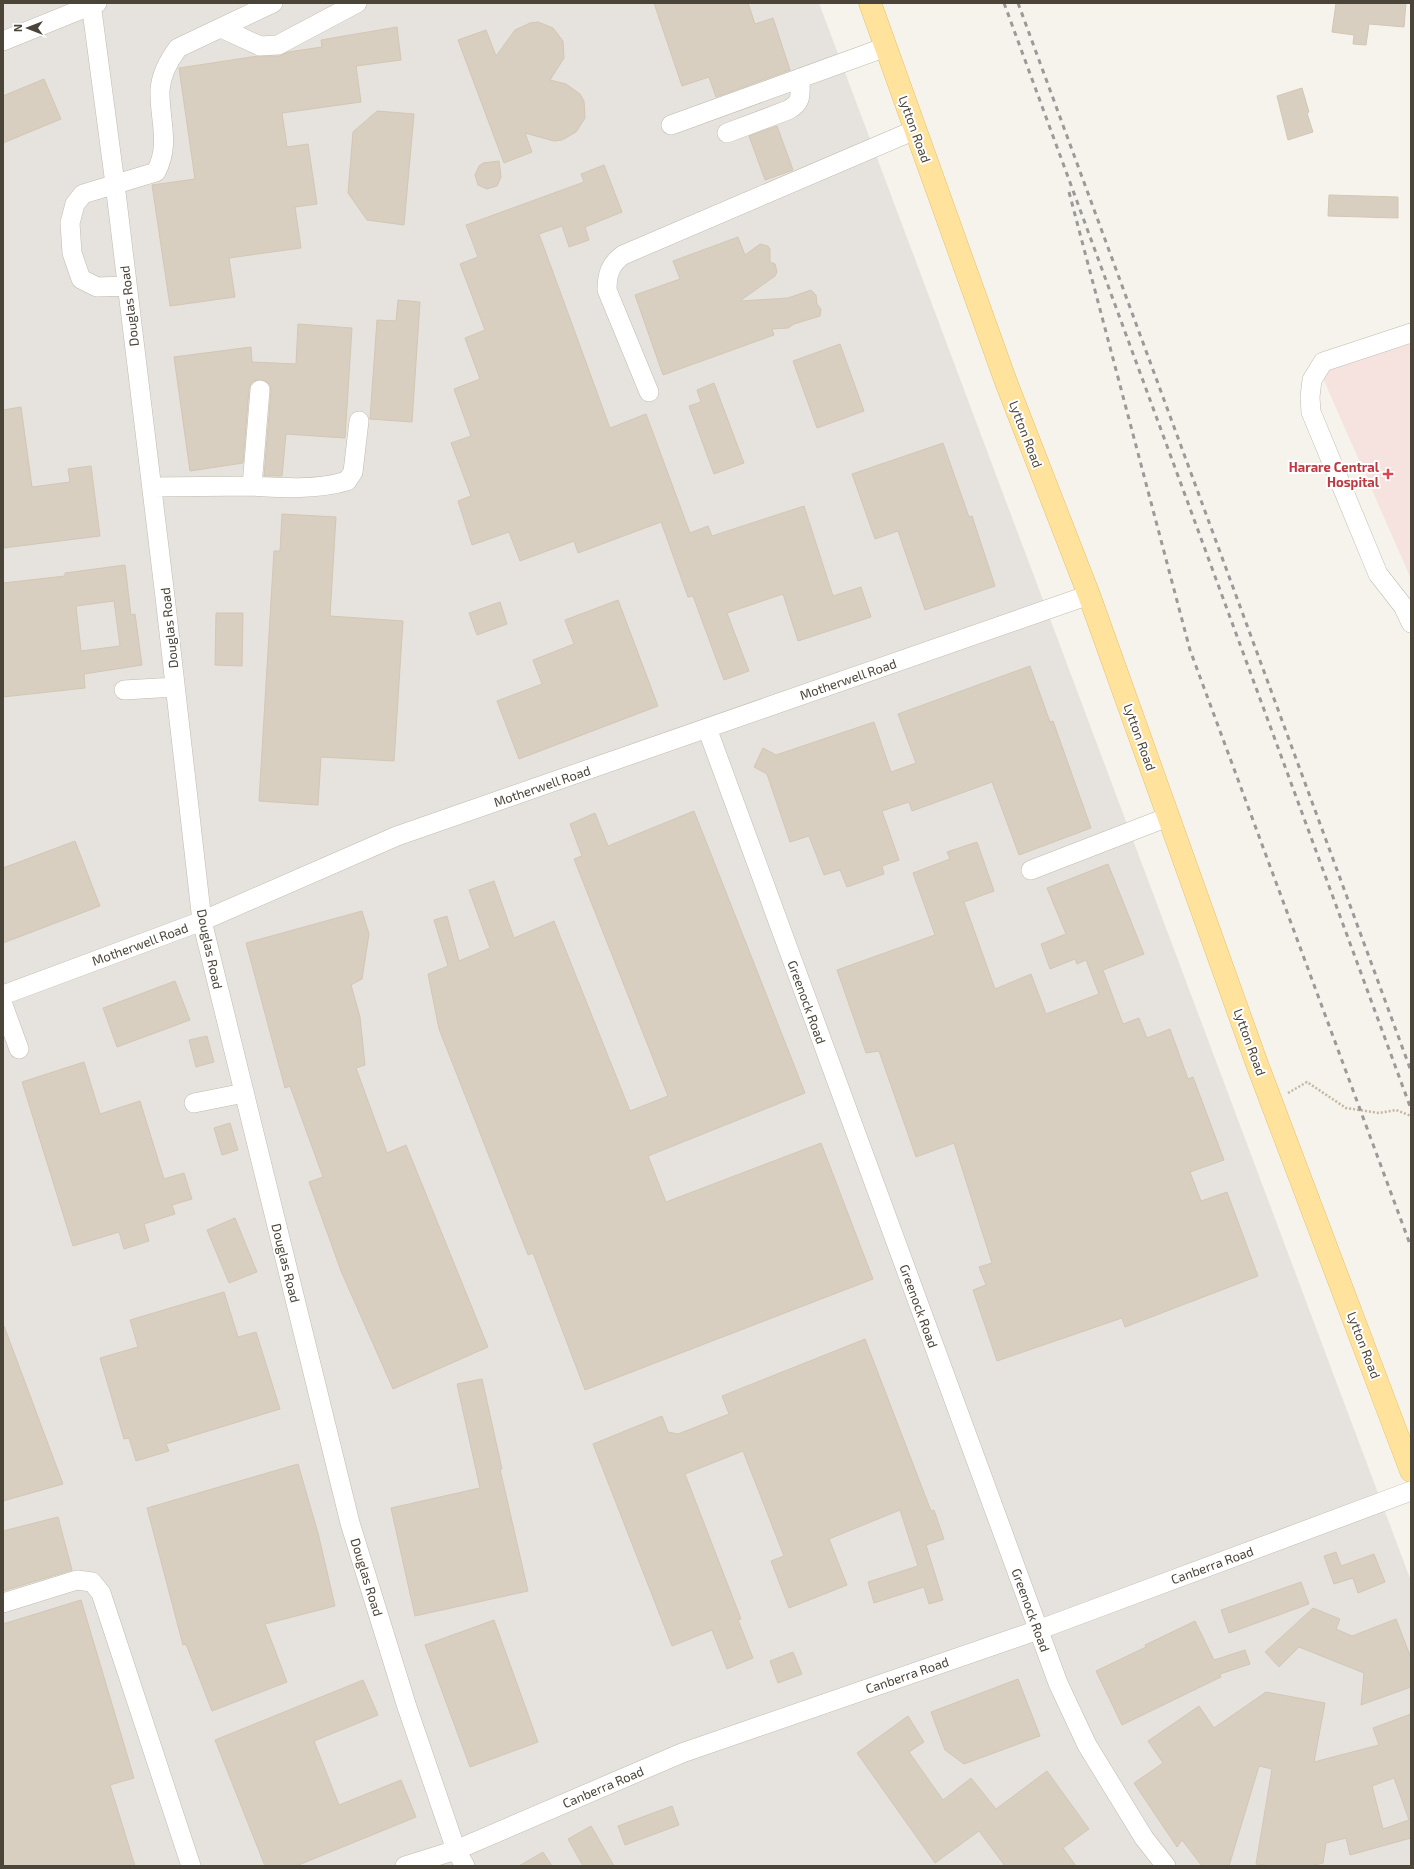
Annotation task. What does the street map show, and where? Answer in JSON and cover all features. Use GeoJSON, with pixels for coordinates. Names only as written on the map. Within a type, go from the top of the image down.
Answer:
{"type":"FeatureCollection","features":[{"type":"Feature","properties":{"kind":"main road","name":"Lytton Road"},"geometry":{"type":"LineString","coordinates":[[870,3],[1006,382],[1088,595],[1271,1101],[1411,1471]]}},
{"type":"Feature","properties":{"kind":"street"},"geometry":{"type":"LineString","coordinates":[[127,286],[97,287],[81,279],[72,253],[70,223],[74,204],[83,194],[156,172],[162,160],[164,148],[160,88],[168,61],[178,48],[273,3]]}},
{"type":"Feature","properties":{"kind":"street"},"geometry":{"type":"LineString","coordinates":[[221,28],[260,46],[278,45],[357,3]]}},
{"type":"Feature","properties":{"kind":"street"},"geometry":{"type":"LineString","coordinates":[[3,41],[93,4]]}},
{"type":"Feature","properties":{"kind":"street","name":"Douglas Road"},"geometry":{"type":"LineString","coordinates":[[93,4],[152,487],[202,921],[350,1523],[407,1707],[460,1858]]}},
{"type":"Feature","properties":{"kind":"street"},"geometry":{"type":"LineString","coordinates":[[671,125],[886,47]]}},
{"type":"Feature","properties":{"kind":"street"},"geometry":{"type":"LineString","coordinates":[[727,133],[788,110],[797,105],[800,100],[800,78]]}},
{"type":"Feature","properties":{"kind":"street"},"geometry":{"type":"LineString","coordinates":[[649,392],[607,290],[607,279],[610,268],[616,260],[623,255],[915,130]]}},
{"type":"Feature","properties":{"kind":"street"},"geometry":{"type":"LineString","coordinates":[[1411,334],[1323,362],[1312,380],[1310,397],[1311,412],[1378,574],[1403,606],[1411,623]]}},
{"type":"Feature","properties":{"kind":"street"},"geometry":{"type":"LineString","coordinates":[[252,486],[260,390]]}},
{"type":"Feature","properties":{"kind":"street"},"geometry":{"type":"LineString","coordinates":[[152,487],[252,486],[294,488],[331,485],[347,481],[353,472],[359,421]]}},
{"type":"Feature","properties":{"kind":"street","name":"Motherwell Road"},"geometry":{"type":"LineString","coordinates":[[3,995],[202,921],[397,836],[1088,595]]}},
{"type":"Feature","properties":{"kind":"street"},"geometry":{"type":"LineString","coordinates":[[124,690],[175,687]]}},
{"type":"Feature","properties":{"kind":"street","name":"Greenock Road"},"geometry":{"type":"LineString","coordinates":[[707,728],[1058,1683],[1087,1745],[1144,1838],[1166,1866]]}},
{"type":"Feature","properties":{"kind":"street"},"geometry":{"type":"LineString","coordinates":[[1031,870],[1168,817]]}},
{"type":"Feature","properties":{"kind":"street"},"geometry":{"type":"LineString","coordinates":[[3,1005],[19,1049]]}},
{"type":"Feature","properties":{"kind":"street"},"geometry":{"type":"LineString","coordinates":[[194,1103],[244,1093]]}},
{"type":"Feature","properties":{"kind":"street","name":"Canberra Road"},"geometry":{"type":"LineString","coordinates":[[405,1866],[460,1858],[682,1753],[1038,1630],[1411,1491]]}},
{"type":"Feature","properties":{"kind":"street"},"geometry":{"type":"LineString","coordinates":[[3,1603],[77,1580],[92,1582],[101,1593],[191,1866]]}},
{"type":"Feature","properties":{"kind":"path"},"geometry":{"type":"LineString","coordinates":[[1271,1101],[1307,1082],[1346,1108],[1379,1114],[1396,1110],[1411,1116]]}},
{"type":"Feature","properties":{"kind":"shaded area"},"geometry":{"type":"Polygon","coordinates":[[[3,3],[819,3],[1411,1581],[1411,1866],[3,1866],[3,3]]]}},
{"type":"Feature","properties":{"kind":"shaded area","name":"Harare Central Hospital"},"geometry":{"type":"Polygon","coordinates":[[[1411,336],[1411,579],[1319,369],[1411,336]]]}},
{"type":"Feature","properties":{"kind":"building"},"geometry":{"type":"Polygon","coordinates":[[[654,3],[748,3],[755,24],[773,18],[790,70],[716,97],[709,77],[682,86],[654,3]]]}},
{"type":"Feature","properties":{"kind":"building"},"geometry":{"type":"Polygon","coordinates":[[[1336,3],[1406,3],[1404,27],[1369,24],[1366,45],[1353,44],[1354,35],[1332,32],[1336,3]]]}},
{"type":"Feature","properties":{"kind":"building"},"geometry":{"type":"Polygon","coordinates":[[[538,22],[553,28],[563,41],[564,58],[550,80],[566,84],[580,94],[584,101],[585,118],[576,132],[562,140],[554,141],[525,133],[532,152],[504,163],[458,40],[486,30],[496,56],[515,30],[530,23],[538,22]]]}},
{"type":"Feature","properties":{"kind":"building"},"geometry":{"type":"Polygon","coordinates":[[[397,27],[401,60],[356,66],[361,102],[282,113],[287,147],[308,144],[317,204],[295,207],[301,248],[229,258],[235,297],[170,306],[152,185],[195,179],[179,68],[258,56],[279,56],[288,52],[322,47],[321,40],[397,27]]]}},
{"type":"Feature","properties":{"kind":"building"},"geometry":{"type":"Polygon","coordinates":[[[44,79],[61,119],[3,143],[3,96],[44,79]]]}},
{"type":"Feature","properties":{"kind":"building"},"geometry":{"type":"Polygon","coordinates":[[[1302,88],[1309,112],[1307,113],[1313,132],[1288,140],[1277,96],[1302,88]]]}},
{"type":"Feature","properties":{"kind":"building"},"geometry":{"type":"Polygon","coordinates":[[[377,111],[414,114],[404,225],[367,220],[348,193],[353,132],[377,111]]]}},
{"type":"Feature","properties":{"kind":"building"},"geometry":{"type":"Polygon","coordinates":[[[777,126],[793,170],[765,180],[749,136],[777,126]]]}},
{"type":"Feature","properties":{"kind":"building"},"geometry":{"type":"Polygon","coordinates":[[[499,161],[501,177],[497,186],[487,189],[478,185],[475,175],[479,166],[483,163],[499,161]]]}},
{"type":"Feature","properties":{"kind":"building"},"geometry":{"type":"Polygon","coordinates":[[[604,165],[622,212],[585,227],[589,240],[569,247],[562,226],[539,234],[610,428],[646,414],[690,533],[708,526],[712,536],[804,506],[833,596],[861,587],[871,617],[798,641],[783,594],[727,613],[749,671],[724,680],[693,596],[688,597],[661,522],[578,553],[574,541],[520,561],[509,532],[472,545],[458,501],[471,496],[451,443],[471,436],[454,389],[480,379],[465,338],[485,330],[460,264],[478,257],[466,225],[584,182],[581,174],[604,165]]]}},
{"type":"Feature","properties":{"kind":"building"},"geometry":{"type":"Polygon","coordinates":[[[1329,195],[1398,197],[1398,218],[1328,216],[1329,195]]]}},
{"type":"Feature","properties":{"kind":"building"},"geometry":{"type":"Polygon","coordinates":[[[738,237],[745,255],[760,244],[768,246],[770,249],[770,262],[775,264],[777,272],[775,276],[740,301],[788,298],[811,290],[816,295],[817,304],[821,309],[820,316],[794,324],[788,328],[772,329],[774,335],[663,375],[635,295],[680,279],[673,261],[738,237]]]}},
{"type":"Feature","properties":{"kind":"building"},"geometry":{"type":"Polygon","coordinates":[[[398,300],[420,302],[412,422],[370,419],[377,320],[396,321],[398,300]]]}},
{"type":"Feature","properties":{"kind":"building"},"geometry":{"type":"Polygon","coordinates":[[[298,324],[352,328],[345,438],[286,434],[282,476],[264,476],[271,391],[270,385],[266,381],[256,380],[251,383],[249,389],[243,463],[190,471],[174,357],[251,347],[252,362],[296,364],[298,324]]]}},
{"type":"Feature","properties":{"kind":"building"},"geometry":{"type":"Polygon","coordinates":[[[840,344],[864,411],[817,428],[793,361],[840,344]]]}},
{"type":"Feature","properties":{"kind":"building"},"geometry":{"type":"Polygon","coordinates":[[[714,383],[744,463],[714,474],[689,406],[701,402],[697,390],[714,383]]]}},
{"type":"Feature","properties":{"kind":"building"},"geometry":{"type":"Polygon","coordinates":[[[21,407],[32,487],[70,482],[68,469],[91,466],[100,536],[3,548],[3,410],[21,407]]]}},
{"type":"Feature","properties":{"kind":"building"},"geometry":{"type":"Polygon","coordinates":[[[943,443],[969,517],[972,516],[995,586],[925,610],[898,531],[875,539],[852,474],[943,443]]]}},
{"type":"Feature","properties":{"kind":"building"},"geometry":{"type":"Polygon","coordinates":[[[282,514],[336,517],[330,616],[403,621],[394,761],[321,757],[318,805],[259,801],[274,551],[280,551],[282,514]]]}},
{"type":"Feature","properties":{"kind":"building"},"geometry":{"type":"Polygon","coordinates":[[[125,565],[131,615],[135,614],[142,665],[84,674],[85,688],[3,697],[3,583],[65,576],[65,573],[125,565]],[[114,601],[76,606],[81,651],[120,646],[114,601]]]}},
{"type":"Feature","properties":{"kind":"building"},"geometry":{"type":"Polygon","coordinates":[[[618,600],[658,706],[519,759],[497,701],[542,684],[533,660],[574,644],[565,620],[618,600]]]}},
{"type":"Feature","properties":{"kind":"building"},"geometry":{"type":"Polygon","coordinates":[[[500,602],[507,624],[477,635],[469,613],[500,602]]]}},
{"type":"Feature","properties":{"kind":"building"},"geometry":{"type":"Polygon","coordinates":[[[216,613],[243,613],[242,666],[215,665],[216,613]]]}},
{"type":"Feature","properties":{"kind":"building"},"geometry":{"type":"Polygon","coordinates":[[[1030,666],[1050,722],[1053,721],[1091,828],[1019,855],[992,782],[912,811],[909,802],[882,811],[899,860],[882,866],[884,874],[847,887],[840,870],[824,875],[809,836],[790,842],[767,774],[754,767],[763,748],[776,755],[874,722],[891,772],[916,763],[898,714],[1030,666]]]}},
{"type":"Feature","properties":{"kind":"building"},"geometry":{"type":"Polygon","coordinates":[[[694,811],[805,1093],[648,1156],[666,1202],[821,1143],[873,1279],[585,1390],[533,1253],[528,1255],[439,1029],[428,974],[448,966],[434,920],[447,916],[459,961],[490,948],[469,890],[494,881],[514,938],[554,921],[630,1111],[668,1096],[574,859],[582,856],[570,824],[595,813],[608,846],[694,811]]]}},
{"type":"Feature","properties":{"kind":"building"},"geometry":{"type":"Polygon","coordinates":[[[75,841],[100,906],[3,943],[3,868],[75,841]]]}},
{"type":"Feature","properties":{"kind":"building"},"geometry":{"type":"Polygon","coordinates":[[[977,842],[994,891],[964,902],[995,989],[1031,974],[1046,1014],[1099,994],[1086,960],[1077,964],[1075,959],[1050,969],[1041,944],[1066,934],[1047,888],[1108,864],[1144,954],[1103,970],[1123,1024],[1139,1018],[1147,1038],[1170,1029],[1188,1079],[1193,1077],[1224,1160],[1190,1172],[1201,1201],[1227,1192],[1258,1276],[1125,1327],[1122,1318],[997,1361],[973,1290],[986,1285],[979,1267],[992,1263],[954,1143],[916,1157],[879,1051],[866,1053],[837,970],[935,935],[913,873],[950,859],[947,852],[977,842]]]}},
{"type":"Feature","properties":{"kind":"building"},"geometry":{"type":"Polygon","coordinates":[[[362,911],[369,934],[362,979],[351,985],[360,1017],[365,1065],[356,1068],[387,1153],[406,1145],[488,1347],[393,1389],[341,1271],[309,1182],[323,1177],[290,1086],[285,1088],[246,943],[362,911]]]}},
{"type":"Feature","properties":{"kind":"building"},"geometry":{"type":"Polygon","coordinates":[[[175,981],[190,1020],[117,1047],[103,1008],[175,981]]]}},
{"type":"Feature","properties":{"kind":"building"},"geometry":{"type":"Polygon","coordinates":[[[207,1036],[214,1062],[196,1067],[189,1040],[207,1036]]]}},
{"type":"Feature","properties":{"kind":"building"},"geometry":{"type":"Polygon","coordinates":[[[84,1062],[100,1114],[140,1101],[164,1179],[184,1173],[192,1199],[172,1205],[175,1214],[144,1224],[149,1241],[124,1249],[119,1232],[73,1246],[22,1082],[84,1062]]]}},
{"type":"Feature","properties":{"kind":"building"},"geometry":{"type":"Polygon","coordinates":[[[230,1123],[238,1150],[222,1155],[214,1128],[230,1123]]]}},
{"type":"Feature","properties":{"kind":"building"},"geometry":{"type":"Polygon","coordinates":[[[235,1218],[257,1272],[229,1283],[207,1230],[235,1218]]]}},
{"type":"Feature","properties":{"kind":"building"},"geometry":{"type":"Polygon","coordinates":[[[224,1292],[238,1337],[256,1332],[280,1409],[166,1444],[169,1451],[136,1461],[129,1438],[124,1439],[100,1358],[138,1347],[130,1320],[224,1292]]]}},
{"type":"Feature","properties":{"kind":"building"},"geometry":{"type":"Polygon","coordinates":[[[4,1326],[63,1484],[3,1501],[3,1327],[4,1326]]]}},
{"type":"Feature","properties":{"kind":"building"},"geometry":{"type":"Polygon","coordinates":[[[865,1339],[931,1511],[934,1510],[944,1539],[926,1545],[943,1600],[929,1604],[924,1587],[874,1603],[868,1582],[918,1566],[900,1510],[829,1539],[847,1585],[789,1608],[771,1561],[784,1556],[743,1451],[685,1474],[741,1619],[738,1620],[753,1658],[727,1669],[712,1630],[672,1646],[593,1444],[662,1416],[668,1432],[678,1434],[729,1414],[722,1396],[865,1339]]]}},
{"type":"Feature","properties":{"kind":"building"},"geometry":{"type":"Polygon","coordinates":[[[482,1379],[502,1469],[500,1469],[528,1591],[415,1616],[391,1508],[480,1488],[457,1384],[482,1379]]]}},
{"type":"Feature","properties":{"kind":"building"},"geometry":{"type":"Polygon","coordinates":[[[298,1464],[318,1533],[335,1606],[265,1624],[287,1682],[212,1711],[186,1644],[183,1645],[147,1508],[298,1464]]]}},
{"type":"Feature","properties":{"kind":"building"},"geometry":{"type":"Polygon","coordinates":[[[58,1517],[72,1570],[3,1591],[3,1531],[58,1517]]]}},
{"type":"Feature","properties":{"kind":"building"},"geometry":{"type":"Polygon","coordinates":[[[1336,1552],[1341,1566],[1374,1554],[1385,1582],[1358,1593],[1353,1578],[1334,1584],[1324,1556],[1336,1552]]]}},
{"type":"Feature","properties":{"kind":"building"},"geometry":{"type":"Polygon","coordinates":[[[1301,1582],[1309,1604],[1229,1633],[1221,1610],[1301,1582]]]}},
{"type":"Feature","properties":{"kind":"building"},"geometry":{"type":"Polygon","coordinates":[[[81,1600],[134,1778],[110,1785],[135,1866],[3,1866],[3,1624],[81,1600]]]}},
{"type":"Feature","properties":{"kind":"building"},"geometry":{"type":"Polygon","coordinates":[[[1313,1608],[1340,1619],[1336,1629],[1352,1636],[1396,1619],[1411,1658],[1411,1687],[1361,1705],[1364,1673],[1299,1647],[1279,1667],[1265,1652],[1313,1608]]]}},
{"type":"Feature","properties":{"kind":"building"},"geometry":{"type":"Polygon","coordinates":[[[494,1620],[538,1742],[470,1767],[425,1645],[494,1620]]]}},
{"type":"Feature","properties":{"kind":"building"},"geometry":{"type":"Polygon","coordinates":[[[1195,1621],[1214,1660],[1245,1650],[1250,1664],[1220,1674],[1221,1677],[1122,1725],[1096,1671],[1195,1621]]]}},
{"type":"Feature","properties":{"kind":"building"},"geometry":{"type":"Polygon","coordinates":[[[793,1652],[802,1674],[778,1683],[770,1661],[793,1652]]]}},
{"type":"Feature","properties":{"kind":"building"},"geometry":{"type":"Polygon","coordinates":[[[1018,1679],[1040,1736],[964,1764],[945,1750],[931,1712],[1018,1679]]]}},
{"type":"Feature","properties":{"kind":"building"},"geometry":{"type":"Polygon","coordinates":[[[363,1680],[378,1715],[314,1741],[339,1805],[401,1780],[416,1817],[296,1866],[265,1866],[215,1740],[363,1680]]]}},
{"type":"Feature","properties":{"kind":"building"},"geometry":{"type":"Polygon","coordinates":[[[1266,1692],[1325,1703],[1314,1762],[1379,1745],[1373,1728],[1411,1714],[1411,1838],[1350,1855],[1346,1838],[1326,1843],[1323,1863],[1311,1866],[1270,1866],[1256,1864],[1272,1769],[1259,1766],[1229,1866],[1202,1866],[1182,1840],[1177,1847],[1134,1783],[1163,1763],[1148,1741],[1199,1706],[1214,1728],[1266,1692]],[[1394,1778],[1372,1786],[1383,1829],[1409,1820],[1394,1778]]]}},
{"type":"Feature","properties":{"kind":"building"},"geometry":{"type":"Polygon","coordinates":[[[908,1716],[924,1742],[909,1752],[943,1800],[971,1778],[996,1809],[1047,1771],[1089,1829],[1063,1848],[1076,1866],[1005,1866],[979,1831],[935,1863],[857,1753],[908,1716]]]}},
{"type":"Feature","properties":{"kind":"building"},"geometry":{"type":"Polygon","coordinates":[[[672,1806],[679,1825],[625,1845],[618,1826],[672,1806]]]}},
{"type":"Feature","properties":{"kind":"building"},"geometry":{"type":"Polygon","coordinates":[[[591,1826],[614,1866],[583,1866],[568,1839],[591,1826]]]}},
{"type":"Feature","properties":{"kind":"building"},"geometry":{"type":"Polygon","coordinates":[[[543,1852],[552,1866],[519,1866],[543,1852]]]}},
{"type":"Feature","properties":{"kind":"railway"},"geometry":{"type":"LineString","coordinates":[[1004,3],[1411,1109]]}},
{"type":"Feature","properties":{"kind":"railway"},"geometry":{"type":"LineString","coordinates":[[1018,3],[1411,1071]]}},
{"type":"Feature","properties":{"kind":"railway"},"geometry":{"type":"LineString","coordinates":[[1069,192],[1190,650],[1411,1247]]}},
{"type":"Feature","properties":{"kind":"place","name":"Harare Central Hospital"},"geometry":{"type":"Point","coordinates":[1388,474]}}]}
